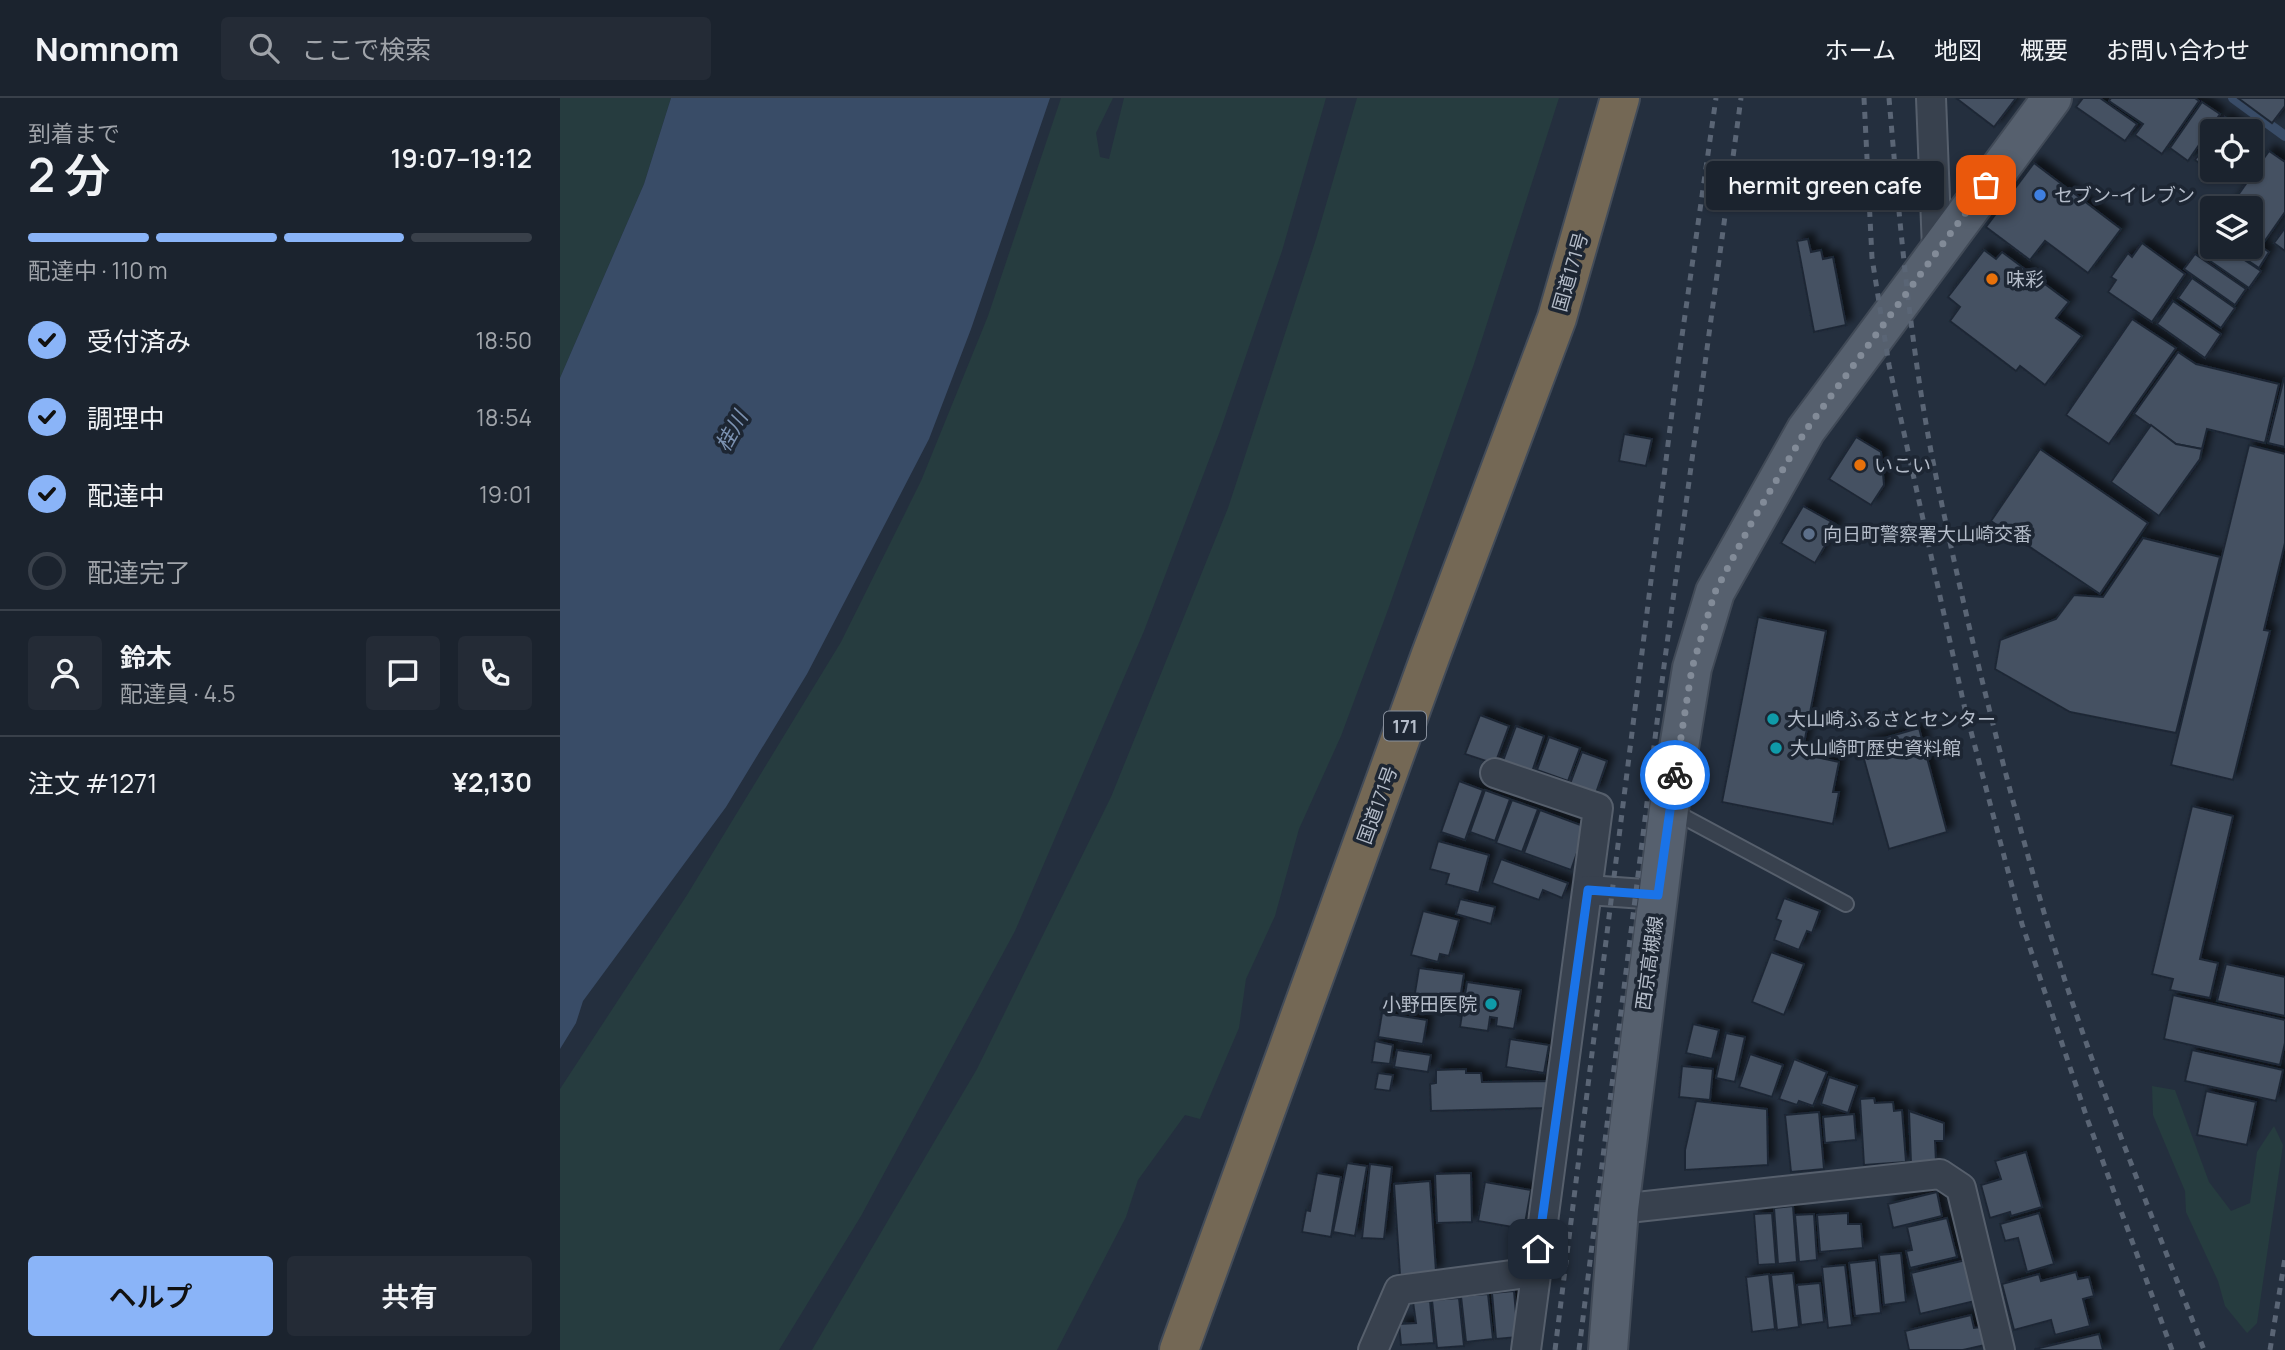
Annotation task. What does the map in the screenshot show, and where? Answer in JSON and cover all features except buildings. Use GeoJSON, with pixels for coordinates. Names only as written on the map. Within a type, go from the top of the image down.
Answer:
{"type":"FeatureCollection","features":[{"type":"Feature","properties":{"kind":"highway","name":"国道171号"},"geometry":{"type":"LineString","coordinates":[[1179,1350],[1430,657],[1557,318],[1620,98]]}},
{"type":"Feature","properties":{"kind":"main road","name":"西京高槻線"},"geometry":{"type":"LineString","coordinates":[[1608,1350],[1619,1209],[1669,809],[1692,668],[1715,592],[1806,430],[1937,249],[2052,98]]}},
{"type":"Feature","properties":{"kind":"street"},"geometry":{"type":"LineString","coordinates":[[1931,98],[1937,249]]}},
{"type":"Feature","properties":{"kind":"street"},"geometry":{"type":"LineString","coordinates":[[1495,773],[1598,808],[1526,1350]]}},
{"type":"Feature","properties":{"kind":"street"},"geometry":{"type":"LineString","coordinates":[[1588,890],[1658,895]]}},
{"type":"Feature","properties":{"kind":"street"},"geometry":{"type":"LineString","coordinates":[[1619,1209],[1940,1174],[1961,1188],[2000,1350]]}},
{"type":"Feature","properties":{"kind":"street"},"geometry":{"type":"LineString","coordinates":[[1373,1350],[1399,1290],[1535,1272]]}},
{"type":"Feature","properties":{"kind":"lane"},"geometry":{"type":"LineString","coordinates":[[1669,809],[1846,904]]}},
{"type":"Feature","properties":{"kind":"green space"},"geometry":{"type":"Polygon","coordinates":[[[560,98],[671,98],[644,184],[560,378],[560,98]]]}},
{"type":"Feature","properties":{"kind":"green space"},"geometry":{"type":"Polygon","coordinates":[[[1061,98],[1113,98],[1096,133],[1100,157],[1109,159],[1124,98],[1326,98],[1282,251],[1220,431],[1144,631],[1015,931],[861,1216],[779,1350],[560,1350],[560,1089],[687,895],[841,642],[921,481],[988,316],[1061,98]]]}},
{"type":"Feature","properties":{"kind":"green space"},"geometry":{"type":"Polygon","coordinates":[[[1357,98],[1559,98],[1474,364],[1389,607],[1341,736],[1299,829],[1275,916],[1246,979],[1239,1028],[1200,1119],[1185,1115],[1138,1180],[1126,1217],[1057,1350],[812,1350],[977,1069],[1111,797],[1228,508],[1316,239],[1357,98]]]}},
{"type":"Feature","properties":{"kind":"green space"},"geometry":{"type":"Polygon","coordinates":[[[2152,1086],[2175,1090],[2209,1182],[2231,1211],[2250,1203],[2257,1152],[2274,1126],[2283,1145],[2257,1323],[2247,1333],[2225,1306],[2218,1281],[2186,1212],[2185,1191],[2153,1115],[2152,1086]]]}},
{"type":"Feature","properties":{"kind":"water","name":"桂川"},"geometry":{"type":"Polygon","coordinates":[[[671,98],[1050,98],[971,329],[929,439],[807,674],[726,807],[583,1001],[576,1023],[560,1049],[560,378],[644,184],[671,98]]]}},
{"type":"Feature","properties":{"kind":"waterway"},"geometry":{"type":"LineString","coordinates":[[2233,98],[2285,136]]}},
{"type":"Feature","properties":{"kind":"railway"},"geometry":{"type":"LineString","coordinates":[[1555,1350],[1678,364],[1716,98]]}},
{"type":"Feature","properties":{"kind":"railway"},"geometry":{"type":"LineString","coordinates":[[1579,1350],[1664,666],[1741,98]]}},
{"type":"Feature","properties":{"kind":"railway"},"geometry":{"type":"LineString","coordinates":[[1864,98],[1872,258],[1889,365],[1964,705],[2022,924],[2088,1121],[2172,1350]]}},
{"type":"Feature","properties":{"kind":"railway"},"geometry":{"type":"LineString","coordinates":[[1889,98],[1902,244],[1920,390],[1950,540],[1987,702],[2045,916],[2080,1026],[2204,1350]]}},
{"type":"Feature","properties":{"kind":"railway"},"geometry":{"type":"LineString","coordinates":[[2270,1350],[2285,1258]]}},
{"type":"Feature","properties":{"kind":"way so far"},"geometry":{"type":"LineString","coordinates":[[1675,775],[1692,668],[1715,592],[1753,520],[1806,430],[1986,185]]}},
{"type":"Feature","properties":{"kind":"place","name":"hermit green cafe"},"geometry":{"type":"Point","coordinates":[1986,185]}},
{"type":"Feature","properties":{"kind":"place","name":"セブン-イレブン"},"geometry":{"type":"Point","coordinates":[2040,195]}},
{"type":"Feature","properties":{"kind":"place","name":"味彩"},"geometry":{"type":"Point","coordinates":[1992,279]}},
{"type":"Feature","properties":{"kind":"place","name":"いこい"},"geometry":{"type":"Point","coordinates":[1860,465]}},
{"type":"Feature","properties":{"kind":"place","name":"向日町警察署大山崎交番"},"geometry":{"type":"Point","coordinates":[1809,534]}},
{"type":"Feature","properties":{"kind":"place","name":"大山崎ふるさとセンター"},"geometry":{"type":"Point","coordinates":[1773,719]}},
{"type":"Feature","properties":{"kind":"place","name":"大山崎町歴史資料館"},"geometry":{"type":"Point","coordinates":[1776,748]}},
{"type":"Feature","properties":{"kind":"place","name":"小野田医院"},"geometry":{"type":"Point","coordinates":[1491,1004]}},
{"type":"Feature","properties":{"kind":"route"},"geometry":{"type":"LineString","coordinates":[[1538,1249],[1588,890],[1658,895],[1675,775]]}}]}
